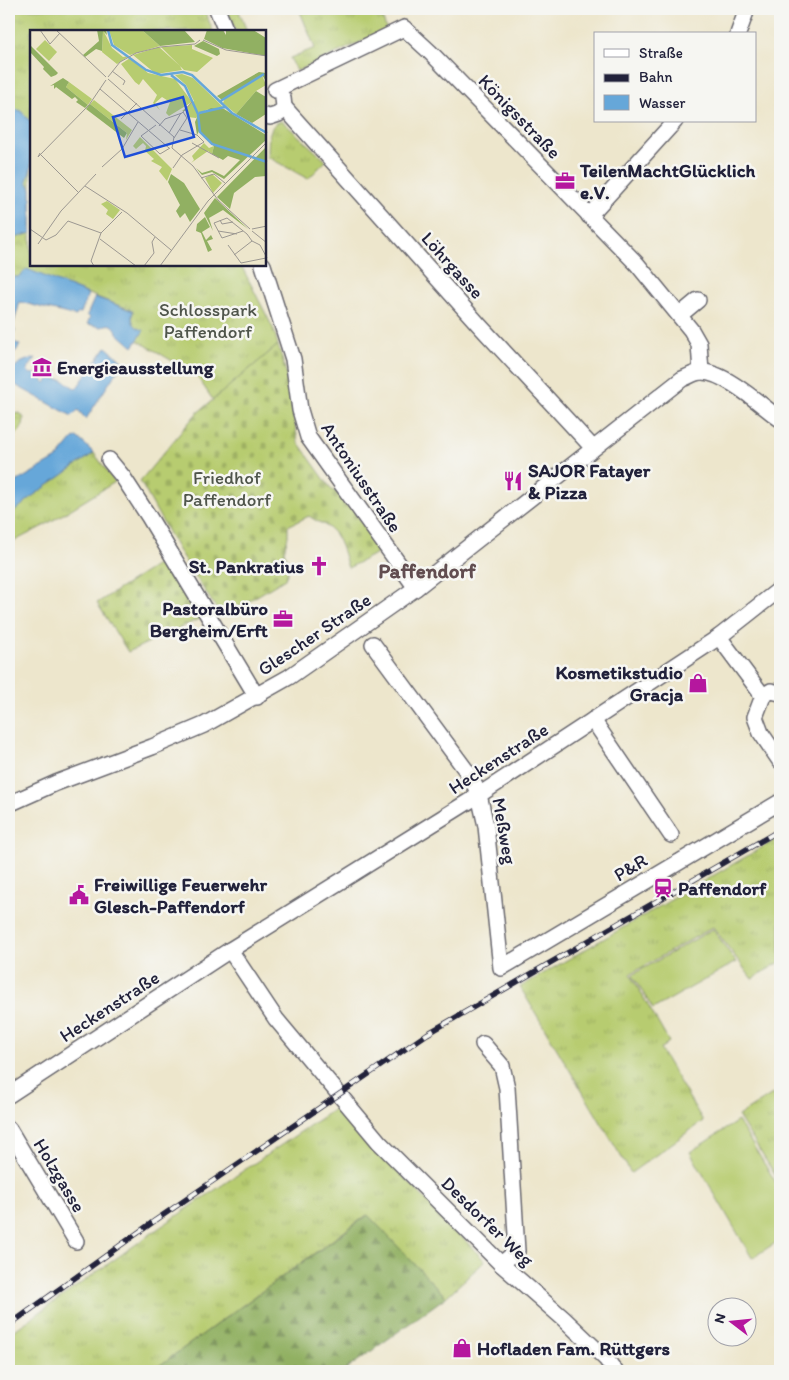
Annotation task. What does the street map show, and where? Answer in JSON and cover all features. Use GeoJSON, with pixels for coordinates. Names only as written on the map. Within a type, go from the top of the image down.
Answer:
{"type":"FeatureCollection","features":[{"type":"Feature","properties":{"kind":"street"},"geometry":{"type":"LineString","coordinates":[[217,9],[226,30]]}},
{"type":"Feature","properties":{"kind":"street"},"geometry":{"type":"LineString","coordinates":[[739,32],[747,9]]}},
{"type":"Feature","properties":{"kind":"street","name":"Königsstraße"},"geometry":{"type":"LineString","coordinates":[[270,90],[404,28],[430,52],[637,264],[680,315],[699,344],[701,372]]}},
{"type":"Feature","properties":{"kind":"street","name":"Löhrgasse"},"geometry":{"type":"LineString","coordinates":[[270,90],[282,95],[284,107],[480,326],[593,448]]}},
{"type":"Feature","properties":{"kind":"street"},"geometry":{"type":"LineString","coordinates":[[266,116],[275,117],[284,107]]}},
{"type":"Feature","properties":{"kind":"street"},"geometry":{"type":"LineString","coordinates":[[589,216],[674,122]]}},
{"type":"Feature","properties":{"kind":"street","name":"Antoniusstraße"},"geometry":{"type":"LineString","coordinates":[[263,266],[293,359],[300,410],[308,437],[416,588]]}},
{"type":"Feature","properties":{"kind":"street"},"geometry":{"type":"LineString","coordinates":[[680,315],[698,300]]}},
{"type":"Feature","properties":{"kind":"street"},"geometry":{"type":"LineString","coordinates":[[701,372],[731,382],[780,419]]}},
{"type":"Feature","properties":{"kind":"street","name":"Glescher Straße"},"geometry":{"type":"LineString","coordinates":[[9,804],[56,783],[152,747],[204,725],[314,660],[416,588],[682,379],[701,372]]}},
{"type":"Feature","properties":{"kind":"street"},"geometry":{"type":"LineString","coordinates":[[109,460],[123,477],[149,517],[256,696]]}},
{"type":"Feature","properties":{"kind":"street","name":"Heckenstraße"},"geometry":{"type":"LineString","coordinates":[[9,1095],[230,950],[479,795],[719,637],[780,589]]}},
{"type":"Feature","properties":{"kind":"street"},"geometry":{"type":"LineString","coordinates":[[719,637],[763,696]]}},
{"type":"Feature","properties":{"kind":"street","name":"Meßweg"},"geometry":{"type":"LineString","coordinates":[[373,644],[467,771],[479,795],[486,826],[501,968]]}},
{"type":"Feature","properties":{"kind":"street"},"geometry":{"type":"LineString","coordinates":[[780,693],[771,691],[763,696],[755,717],[761,733],[780,761]]}},
{"type":"Feature","properties":{"kind":"street"},"geometry":{"type":"LineString","coordinates":[[593,720],[671,835]]}},
{"type":"Feature","properties":{"kind":"street","name":"P&R"},"geometry":{"type":"LineString","coordinates":[[501,968],[780,802]]}},
{"type":"Feature","properties":{"kind":"street","name":"Desdorfer Weg"},"geometry":{"type":"LineString","coordinates":[[230,950],[276,1019],[379,1142],[501,1264],[564,1318],[606,1359],[615,1371]]}},
{"type":"Feature","properties":{"kind":"street"},"geometry":{"type":"LineString","coordinates":[[483,1044],[502,1066],[507,1088],[517,1252],[501,1264]]}},
{"type":"Feature","properties":{"kind":"street","name":"Holzgasse"},"geometry":{"type":"LineString","coordinates":[[9,1129],[76,1241]]}},
{"type":"Feature","properties":{"kind":"green space","name":"Schlosspark Paffendorf"},"geometry":{"type":"Polygon","coordinates":[[[9,9],[204,9],[213,30],[30,30],[30,266],[242,266],[274,330],[278,345],[213,400],[196,375],[137,340],[143,331],[134,324],[132,318],[133,311],[27,270],[18,277],[9,277],[9,9]]]}},
{"type":"Feature","properties":{"kind":"green space"},"geometry":{"type":"Polygon","coordinates":[[[226,9],[238,9],[247,30],[236,30],[226,9]]]}},
{"type":"Feature","properties":{"kind":"green space"},"geometry":{"type":"Polygon","coordinates":[[[299,9],[379,9],[387,30],[297,71],[290,58],[315,48],[299,9]]]}},
{"type":"Feature","properties":{"kind":"green space"},"geometry":{"type":"Polygon","coordinates":[[[282,121],[326,161],[308,179],[268,157],[269,135],[273,126],[282,121]]]}},
{"type":"Feature","properties":{"kind":"green space","name":"Friedhof Paffendorf"},"geometry":{"type":"Polygon","coordinates":[[[278,345],[286,372],[298,442],[332,490],[344,495],[381,551],[348,568],[341,546],[333,532],[327,526],[309,516],[288,526],[288,536],[284,551],[290,566],[285,579],[222,617],[178,550],[140,481],[196,414],[278,345]]]}},
{"type":"Feature","properties":{"kind":"green space"},"geometry":{"type":"Polygon","coordinates":[[[20,413],[24,418],[22,428],[9,439],[11,419],[14,414],[20,413]]]}},
{"type":"Feature","properties":{"kind":"green space"},"geometry":{"type":"Polygon","coordinates":[[[94,453],[115,482],[47,524],[9,544],[9,516],[34,495],[94,453]]]}},
{"type":"Feature","properties":{"kind":"green space"},"geometry":{"type":"Polygon","coordinates":[[[166,559],[203,617],[128,652],[97,603],[166,559]]]}},
{"type":"Feature","properties":{"kind":"green space"},"geometry":{"type":"Polygon","coordinates":[[[780,837],[780,962],[752,979],[713,927],[630,974],[669,1042],[660,1049],[703,1121],[631,1173],[520,987],[780,837]]]}},
{"type":"Feature","properties":{"kind":"green space"},"geometry":{"type":"Polygon","coordinates":[[[713,929],[736,962],[653,1009],[632,975],[713,929]]]}},
{"type":"Feature","properties":{"kind":"green space"},"geometry":{"type":"Polygon","coordinates":[[[780,1089],[780,1183],[738,1116],[780,1089]]]}},
{"type":"Feature","properties":{"kind":"green space"},"geometry":{"type":"Polygon","coordinates":[[[340,1105],[374,1146],[485,1261],[446,1297],[367,1215],[152,1371],[9,1371],[9,1334],[159,1228],[340,1105]]]}},
{"type":"Feature","properties":{"kind":"green space"},"geometry":{"type":"Polygon","coordinates":[[[738,1121],[780,1189],[780,1240],[752,1258],[690,1152],[738,1121]]]}},
{"type":"Feature","properties":{"kind":"green space"},"geometry":{"type":"Polygon","coordinates":[[[368,1215],[446,1297],[344,1371],[152,1371],[368,1215]]]}},
{"type":"Feature","properties":{"kind":"water"},"geometry":{"type":"Polygon","coordinates":[[[9,107],[21,111],[30,121],[30,171],[27,181],[30,187],[30,233],[9,240],[9,107]]]}},
{"type":"Feature","properties":{"kind":"water"},"geometry":{"type":"Polygon","coordinates":[[[27,269],[88,294],[81,313],[78,313],[76,316],[20,302],[13,326],[15,331],[12,336],[14,342],[20,345],[9,358],[9,277],[18,277],[27,269]]]}},
{"type":"Feature","properties":{"kind":"water"},"geometry":{"type":"Polygon","coordinates":[[[95,297],[133,311],[132,318],[134,324],[144,330],[133,347],[111,325],[102,327],[87,324],[90,318],[87,315],[95,297]]]}},
{"type":"Feature","properties":{"kind":"water"},"geometry":{"type":"Polygon","coordinates":[[[106,347],[123,362],[86,419],[78,410],[72,416],[17,386],[9,377],[13,369],[20,363],[36,358],[27,370],[31,374],[34,373],[46,383],[50,378],[63,380],[76,389],[106,347]]]}},
{"type":"Feature","properties":{"kind":"water"},"geometry":{"type":"Polygon","coordinates":[[[77,437],[94,453],[34,495],[9,516],[9,486],[57,458],[73,439],[77,437]]]}},
{"type":"Feature","properties":{"kind":"railway"},"geometry":{"type":"LineString","coordinates":[[9,1325],[153,1222],[427,1034],[780,830]]}},
{"type":"Feature","properties":{"kind":"place","name":"TeilenMachtGlücklich e.V."},"geometry":{"type":"Point","coordinates":[565,181]}},
{"type":"Feature","properties":{"kind":"place","name":"Energieausstellung"},"geometry":{"type":"Point","coordinates":[42,367]}},
{"type":"Feature","properties":{"kind":"place","name":"SAJOR Fatayer & Pizza"},"geometry":{"type":"Point","coordinates":[513,481]}},
{"type":"Feature","properties":{"kind":"place","name":"St. Pankratius"},"geometry":{"type":"Point","coordinates":[319,566]}},
{"type":"Feature","properties":{"kind":"place","name":"Pastoralbüro Bergheim/Erft"},"geometry":{"type":"Point","coordinates":[283,619]}},
{"type":"Feature","properties":{"kind":"place","name":"Kosmetikstudio Gracja"},"geometry":{"type":"Point","coordinates":[698,683]}},
{"type":"Feature","properties":{"kind":"place","name":"Paffendorf"},"geometry":{"type":"Point","coordinates":[663,888]}},
{"type":"Feature","properties":{"kind":"place","name":"Freiwillige Feuerwehr Glesch-Paffendorf"},"geometry":{"type":"Point","coordinates":[79,895]}},
{"type":"Feature","properties":{"kind":"place","name":"Hofladen Fam. Rüttgers"},"geometry":{"type":"Point","coordinates":[462,1348]}},
{"type":"Feature","properties":{"kind":"district","name":"Paffendorf"},"geometry":{"type":"Point","coordinates":[427,571]}}]}
